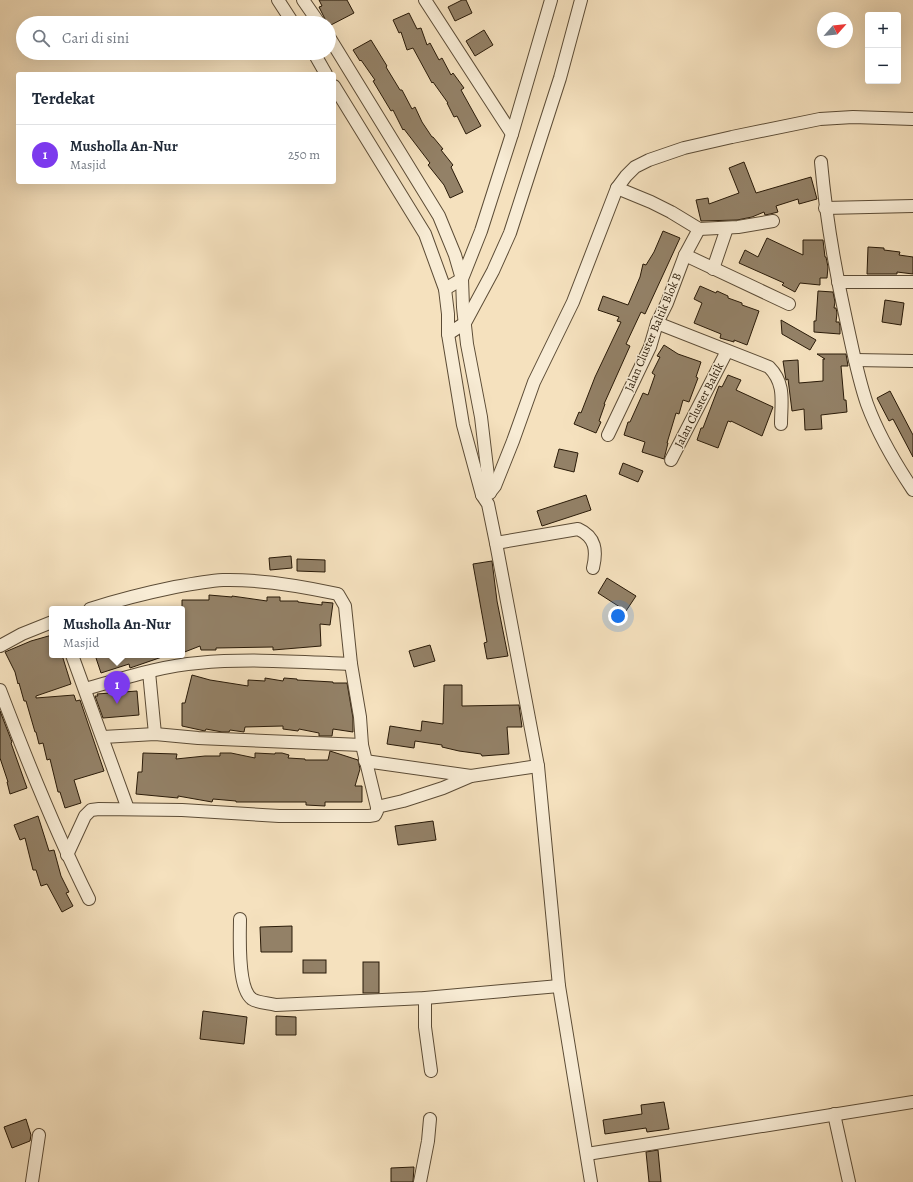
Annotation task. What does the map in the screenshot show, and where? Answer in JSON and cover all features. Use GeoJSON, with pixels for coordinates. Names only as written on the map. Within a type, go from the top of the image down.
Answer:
{"type":"FeatureCollection","features":[{"type":"Feature","properties":{"kind":"street"},"geometry":{"type":"LineString","coordinates":[[278,0],[288,16]]}},
{"type":"Feature","properties":{"kind":"street"},"geometry":{"type":"LineString","coordinates":[[303,0],[314,16]]}},
{"type":"Feature","properties":{"kind":"street"},"geometry":{"type":"LineString","coordinates":[[425,0],[474,73],[512,134]]}},
{"type":"Feature","properties":{"kind":"street"},"geometry":{"type":"LineString","coordinates":[[445,289],[462,279],[481,231],[512,134],[551,0]]}},
{"type":"Feature","properties":{"kind":"street"},"geometry":{"type":"LineString","coordinates":[[448,334],[465,323],[493,271],[510,233],[560,78],[581,0]]}},
{"type":"Feature","properties":{"kind":"street"},"geometry":{"type":"LineString","coordinates":[[336,50],[439,216],[455,255],[462,279],[467,344],[480,417],[487,497],[538,766],[559,986],[591,1182]]}},
{"type":"Feature","properties":{"kind":"street"},"geometry":{"type":"LineString","coordinates":[[318,60],[325,72]]}},
{"type":"Feature","properties":{"kind":"street"},"geometry":{"type":"LineString","coordinates":[[336,89],[425,234],[445,289],[448,314],[448,334],[463,425],[487,497]]}},
{"type":"Feature","properties":{"kind":"street"},"geometry":{"type":"LineString","coordinates":[[487,497],[495,486],[534,382],[573,302],[617,188],[635,167],[649,160],[684,148],[820,119],[913,119]]}},
{"type":"Feature","properties":{"kind":"street"},"geometry":{"type":"LineString","coordinates":[[821,162],[825,208],[838,282],[861,385],[873,419],[913,490]]}},
{"type":"Feature","properties":{"kind":"street"},"geometry":{"type":"LineString","coordinates":[[617,188],[671,212],[699,229],[727,228],[773,221]]}},
{"type":"Feature","properties":{"kind":"street"},"geometry":{"type":"LineString","coordinates":[[825,208],[913,206]]}},
{"type":"Feature","properties":{"kind":"street"},"geometry":{"type":"LineString","coordinates":[[713,268],[727,228]]}},
{"type":"Feature","properties":{"kind":"street","name":"Jalan Cluster Baltik Blok B"},"geometry":{"type":"LineString","coordinates":[[608,435],[650,347],[657,323],[667,303],[685,256],[699,229]]}},
{"type":"Feature","properties":{"kind":"street"},"geometry":{"type":"LineString","coordinates":[[685,256],[789,304]]}},
{"type":"Feature","properties":{"kind":"street"},"geometry":{"type":"LineString","coordinates":[[838,282],[913,282]]}},
{"type":"Feature","properties":{"kind":"street","name":"Jalan Cluster Baltik"},"geometry":{"type":"LineString","coordinates":[[657,323],[769,367],[779,379],[782,392],[781,424]]}},
{"type":"Feature","properties":{"kind":"street","name":"Jalan Cluster Baltik"},"geometry":{"type":"LineString","coordinates":[[671,460],[727,351]]}},
{"type":"Feature","properties":{"kind":"street"},"geometry":{"type":"LineString","coordinates":[[855,360],[913,361]]}},
{"type":"Feature","properties":{"kind":"street"},"geometry":{"type":"LineString","coordinates":[[496,543],[569,529],[578,529],[586,532],[594,545],[596,551],[593,568]]}},
{"type":"Feature","properties":{"kind":"street"},"geometry":{"type":"LineString","coordinates":[[67,855],[85,816],[91,810],[182,810],[279,816],[369,816],[374,815],[377,811],[362,745],[360,717],[351,664],[345,606],[338,594],[284,584],[224,580],[196,583],[149,592],[122,598],[99,606]]}},
{"type":"Feature","properties":{"kind":"street"},"geometry":{"type":"LineString","coordinates":[[0,646],[49,623]]}},
{"type":"Feature","properties":{"kind":"street"},"geometry":{"type":"LineString","coordinates":[[73,658],[128,809]]}},
{"type":"Feature","properties":{"kind":"street"},"geometry":{"type":"LineString","coordinates":[[85,689],[149,672],[197,663],[227,661],[351,664]]}},
{"type":"Feature","properties":{"kind":"street"},"geometry":{"type":"LineString","coordinates":[[149,672],[155,734]]}},
{"type":"Feature","properties":{"kind":"street"},"geometry":{"type":"LineString","coordinates":[[0,690],[28,763],[67,855],[89,899]]}},
{"type":"Feature","properties":{"kind":"street"},"geometry":{"type":"LineString","coordinates":[[102,737],[155,734],[198,738],[362,745]]}},
{"type":"Feature","properties":{"kind":"street"},"geometry":{"type":"LineString","coordinates":[[365,761],[471,776]]}},
{"type":"Feature","properties":{"kind":"street"},"geometry":{"type":"LineString","coordinates":[[377,807],[403,801],[443,788],[471,776],[538,766]]}},
{"type":"Feature","properties":{"kind":"street"},"geometry":{"type":"LineString","coordinates":[[240,920],[243,983],[252,999],[276,1005],[425,998],[559,986]]}},
{"type":"Feature","properties":{"kind":"street"},"geometry":{"type":"LineString","coordinates":[[425,998],[426,1028],[431,1071]]}},
{"type":"Feature","properties":{"kind":"street"},"geometry":{"type":"LineString","coordinates":[[587,1154],[913,1102]]}},
{"type":"Feature","properties":{"kind":"street"},"geometry":{"type":"LineString","coordinates":[[834,1114],[849,1182]]}},
{"type":"Feature","properties":{"kind":"street"},"geometry":{"type":"LineString","coordinates":[[420,1182],[428,1141],[430,1119]]}},
{"type":"Feature","properties":{"kind":"street"},"geometry":{"type":"LineString","coordinates":[[32,1182],[39,1135]]}},
{"type":"Feature","properties":{"kind":"building"},"geometry":{"type":"Polygon","coordinates":[[[319,0],[347,0],[354,13],[336,22],[336,16],[324,16],[319,7],[322,6],[319,0]]]}},
{"type":"Feature","properties":{"kind":"building"},"geometry":{"type":"Polygon","coordinates":[[[462,0],[466,0],[472,13],[455,21],[448,7],[462,0]]]}},
{"type":"Feature","properties":{"kind":"building"},"geometry":{"type":"Polygon","coordinates":[[[409,13],[417,29],[421,28],[427,45],[430,43],[439,60],[442,58],[451,75],[453,73],[464,88],[461,90],[481,126],[466,134],[457,116],[454,117],[448,103],[433,82],[432,83],[413,48],[407,50],[401,32],[399,33],[393,20],[409,13]]]}},
{"type":"Feature","properties":{"kind":"building"},"geometry":{"type":"Polygon","coordinates":[[[484,30],[493,45],[475,56],[466,41],[484,30]]]}},
{"type":"Feature","properties":{"kind":"building"},"geometry":{"type":"Polygon","coordinates":[[[371,40],[412,109],[415,107],[422,122],[432,137],[443,149],[441,150],[453,165],[451,167],[463,192],[450,198],[444,185],[428,165],[430,163],[404,129],[403,130],[393,110],[391,111],[373,81],[375,80],[353,50],[371,40]]]}},
{"type":"Feature","properties":{"kind":"building"},"geometry":{"type":"Polygon","coordinates":[[[744,162],[756,193],[811,177],[817,199],[799,204],[798,199],[776,206],[778,212],[765,215],[764,212],[752,217],[737,220],[701,221],[696,200],[708,198],[709,204],[739,193],[729,168],[744,162]]]}},
{"type":"Feature","properties":{"kind":"building"},"geometry":{"type":"Polygon","coordinates":[[[663,231],[680,238],[645,314],[641,312],[626,344],[630,346],[604,404],[599,421],[601,422],[596,433],[574,424],[579,412],[581,413],[595,377],[621,322],[617,321],[619,317],[598,310],[603,296],[628,305],[640,277],[643,264],[646,265],[654,252],[663,231]]]}},
{"type":"Feature","properties":{"kind":"building"},"geometry":{"type":"Polygon","coordinates":[[[767,238],[803,255],[803,240],[823,240],[828,267],[827,278],[820,278],[820,285],[800,283],[795,292],[782,285],[784,283],[739,263],[745,250],[758,257],[767,238]]]}},
{"type":"Feature","properties":{"kind":"building"},"geometry":{"type":"Polygon","coordinates":[[[868,247],[884,248],[884,250],[900,252],[899,255],[913,257],[913,274],[897,272],[897,274],[867,274],[868,247]]]}},
{"type":"Feature","properties":{"kind":"building"},"geometry":{"type":"Polygon","coordinates":[[[700,286],[716,293],[717,291],[728,296],[728,298],[742,303],[742,305],[759,311],[747,345],[734,340],[734,342],[720,338],[721,334],[694,323],[702,303],[694,299],[700,286]]]}},
{"type":"Feature","properties":{"kind":"building"},"geometry":{"type":"Polygon","coordinates":[[[818,291],[833,292],[835,302],[834,308],[836,308],[837,313],[836,322],[839,322],[840,334],[814,332],[818,291]]]}},
{"type":"Feature","properties":{"kind":"building"},"geometry":{"type":"Polygon","coordinates":[[[885,300],[904,303],[901,325],[882,322],[885,300]]]}},
{"type":"Feature","properties":{"kind":"building"},"geometry":{"type":"Polygon","coordinates":[[[781,320],[816,340],[810,350],[782,334],[781,320]]]}},
{"type":"Feature","properties":{"kind":"building"},"geometry":{"type":"Polygon","coordinates":[[[664,345],[678,354],[701,362],[696,377],[698,378],[689,402],[683,400],[679,414],[676,413],[664,459],[642,452],[645,442],[624,435],[628,422],[630,422],[643,393],[648,395],[655,375],[652,373],[660,357],[657,356],[664,345]]]}},
{"type":"Feature","properties":{"kind":"building"},"geometry":{"type":"Polygon","coordinates":[[[817,354],[846,354],[848,366],[841,366],[844,400],[846,400],[847,412],[821,415],[822,429],[805,430],[804,409],[792,411],[788,379],[786,380],[783,361],[798,360],[799,383],[823,381],[823,359],[825,359],[817,354]]]}},
{"type":"Feature","properties":{"kind":"building"},"geometry":{"type":"Polygon","coordinates":[[[728,375],[741,380],[736,390],[773,407],[762,436],[731,421],[728,421],[718,448],[697,440],[719,386],[722,387],[728,375]]]}},
{"type":"Feature","properties":{"kind":"building"},"geometry":{"type":"Polygon","coordinates":[[[890,391],[913,435],[913,457],[893,419],[889,421],[877,398],[890,391]]]}},
{"type":"Feature","properties":{"kind":"building"},"geometry":{"type":"Polygon","coordinates":[[[559,449],[578,453],[574,472],[554,467],[559,449]]]}},
{"type":"Feature","properties":{"kind":"building"},"geometry":{"type":"Polygon","coordinates":[[[623,463],[643,471],[638,482],[619,474],[623,463]]]}},
{"type":"Feature","properties":{"kind":"building"},"geometry":{"type":"Polygon","coordinates":[[[586,495],[591,510],[542,526],[537,511],[586,495]]]}},
{"type":"Feature","properties":{"kind":"building"},"geometry":{"type":"Polygon","coordinates":[[[291,556],[292,568],[270,570],[269,558],[291,556]]]}},
{"type":"Feature","properties":{"kind":"building"},"geometry":{"type":"Polygon","coordinates":[[[297,559],[325,560],[325,572],[297,571],[297,559]]]}},
{"type":"Feature","properties":{"kind":"building"},"geometry":{"type":"Polygon","coordinates":[[[492,561],[497,601],[508,656],[487,659],[484,643],[487,642],[473,564],[492,561]]]}},
{"type":"Feature","properties":{"kind":"building"},"geometry":{"type":"Polygon","coordinates":[[[607,578],[636,596],[626,611],[598,593],[607,578]]]}},
{"type":"Feature","properties":{"kind":"building"},"geometry":{"type":"Polygon","coordinates":[[[209,595],[232,596],[267,601],[267,597],[280,597],[280,601],[298,601],[322,605],[322,602],[333,603],[330,625],[320,624],[321,646],[273,650],[273,647],[216,648],[216,650],[201,650],[200,646],[185,652],[185,606],[182,606],[182,600],[209,600],[209,595]]]}},
{"type":"Feature","properties":{"kind":"building"},"geometry":{"type":"Polygon","coordinates":[[[49,636],[49,658],[63,658],[71,684],[36,696],[36,698],[74,695],[76,701],[80,700],[104,771],[74,780],[81,803],[65,808],[60,792],[58,792],[50,759],[47,760],[43,743],[39,744],[26,701],[24,701],[15,672],[5,652],[31,641],[49,636]]]}},
{"type":"Feature","properties":{"kind":"building"},"geometry":{"type":"Polygon","coordinates":[[[430,645],[435,661],[414,667],[409,651],[430,645]]]}},
{"type":"Feature","properties":{"kind":"building"},"geometry":{"type":"Polygon","coordinates":[[[96,658],[159,658],[130,668],[129,664],[101,673],[96,658]]]}},
{"type":"Feature","properties":{"kind":"building"},"geometry":{"type":"Polygon","coordinates":[[[192,675],[210,680],[248,686],[248,680],[265,681],[265,678],[283,681],[284,678],[347,683],[353,718],[353,732],[333,729],[332,736],[319,736],[319,733],[299,729],[298,731],[283,729],[283,726],[245,727],[244,732],[230,730],[229,732],[222,732],[206,729],[205,731],[182,726],[182,703],[185,703],[192,675]]]}},
{"type":"Feature","properties":{"kind":"building"},"geometry":{"type":"Polygon","coordinates":[[[444,685],[462,685],[462,706],[519,705],[522,727],[507,727],[509,754],[482,756],[481,754],[442,747],[442,745],[415,741],[414,748],[387,744],[390,726],[421,731],[422,721],[443,724],[444,685]]]}},
{"type":"Feature","properties":{"kind":"building"},"geometry":{"type":"Polygon","coordinates":[[[137,691],[139,715],[103,718],[95,696],[98,696],[97,694],[137,691]]]}},
{"type":"Feature","properties":{"kind":"building"},"geometry":{"type":"Polygon","coordinates":[[[0,711],[27,788],[10,794],[8,782],[0,758],[0,711]]]}},
{"type":"Feature","properties":{"kind":"building"},"geometry":{"type":"Polygon","coordinates":[[[330,751],[358,760],[360,769],[355,786],[362,786],[362,802],[325,802],[325,806],[306,805],[306,802],[236,802],[213,799],[212,802],[178,796],[178,798],[136,794],[138,772],[142,772],[143,753],[177,754],[176,759],[220,756],[220,753],[231,753],[255,758],[255,753],[282,753],[289,755],[288,758],[328,760],[330,751]]]}},
{"type":"Feature","properties":{"kind":"building"},"geometry":{"type":"Polygon","coordinates":[[[38,816],[49,851],[54,850],[61,876],[69,892],[66,893],[73,906],[62,912],[47,884],[41,886],[36,870],[33,870],[25,838],[20,840],[14,825],[38,816]]]}},
{"type":"Feature","properties":{"kind":"building"},"geometry":{"type":"Polygon","coordinates":[[[433,821],[436,840],[398,845],[395,826],[433,821]]]}},
{"type":"Feature","properties":{"kind":"building"},"geometry":{"type":"Polygon","coordinates":[[[292,926],[292,952],[261,952],[260,927],[292,926]]]}},
{"type":"Feature","properties":{"kind":"building"},"geometry":{"type":"Polygon","coordinates":[[[303,960],[326,960],[326,973],[303,973],[303,960]]]}},
{"type":"Feature","properties":{"kind":"building"},"geometry":{"type":"Polygon","coordinates":[[[363,962],[379,962],[379,993],[363,993],[363,962]]]}},
{"type":"Feature","properties":{"kind":"building"},"geometry":{"type":"Polygon","coordinates":[[[203,1011],[247,1017],[244,1044],[200,1039],[203,1011]]]}},
{"type":"Feature","properties":{"kind":"building"},"geometry":{"type":"Polygon","coordinates":[[[276,1016],[296,1017],[296,1035],[276,1035],[276,1016]]]}},
{"type":"Feature","properties":{"kind":"building"},"geometry":{"type":"Polygon","coordinates":[[[664,1102],[669,1129],[647,1132],[646,1128],[605,1134],[603,1120],[642,1114],[641,1105],[664,1102]]]}},
{"type":"Feature","properties":{"kind":"building"},"geometry":{"type":"Polygon","coordinates":[[[26,1119],[31,1135],[30,1141],[12,1148],[4,1127],[26,1119]]]}},
{"type":"Feature","properties":{"kind":"building"},"geometry":{"type":"Polygon","coordinates":[[[658,1150],[661,1182],[649,1182],[646,1152],[658,1150]]]}},
{"type":"Feature","properties":{"kind":"building"},"geometry":{"type":"Polygon","coordinates":[[[414,1167],[413,1182],[391,1182],[391,1168],[414,1167]]]}},
{"type":"Feature","properties":{"kind":"place","name":"Musholla An-Nur"},"geometry":{"type":"Point","coordinates":[117,704]}}]}
